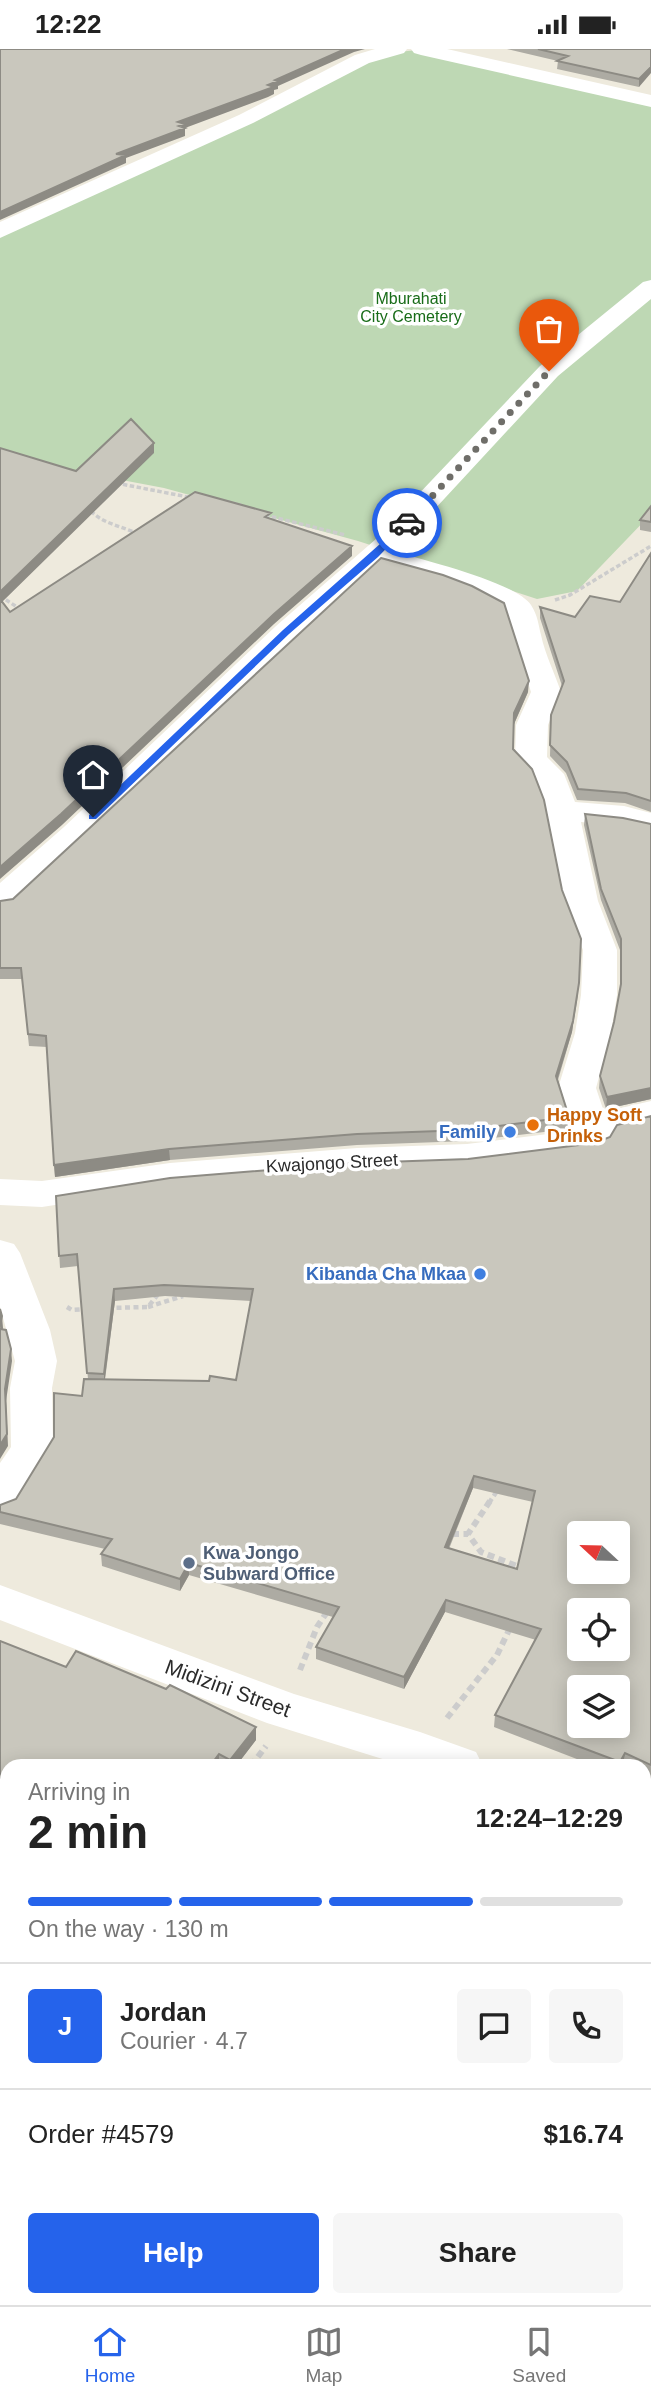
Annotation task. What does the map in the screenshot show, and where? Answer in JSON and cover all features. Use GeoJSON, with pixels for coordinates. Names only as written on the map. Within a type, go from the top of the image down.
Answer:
{"type":"FeatureCollection","features":[{"type":"Feature","properties":{"kind":"street"},"geometry":{"type":"LineString","coordinates":[[0,231],[246,119],[362,59],[397,49]]}},
{"type":"Feature","properties":{"kind":"street"},"geometry":{"type":"LineString","coordinates":[[421,49],[651,101]]}},
{"type":"Feature","properties":{"kind":"street"},"geometry":{"type":"LineString","coordinates":[[0,901],[76,834],[286,632],[381,550],[549,371],[651,287]]}},
{"type":"Feature","properties":{"kind":"street"},"geometry":{"type":"LineString","coordinates":[[381,550],[484,588],[518,607],[525,620],[526,635],[546,692],[532,725],[531,760],[548,774],[562,810],[581,901],[600,950],[599,995],[593,1033],[577,1088],[594,1140]]}},
{"type":"Feature","properties":{"kind":"street"},"geometry":{"type":"LineString","coordinates":[[562,810],[624,816],[651,823]]}},
{"type":"Feature","properties":{"kind":"street"},"geometry":{"type":"LineString","coordinates":[[604,815],[651,812]]}},
{"type":"Feature","properties":{"kind":"street"},"geometry":{"type":"LineString","coordinates":[[594,1140],[596,1126],[651,1113]]}},
{"type":"Feature","properties":{"kind":"street","name":"Kwajongo Street"},"geometry":{"type":"LineString","coordinates":[[0,1192],[43,1194],[183,1174],[357,1160],[441,1158],[594,1140]]}},
{"type":"Feature","properties":{"kind":"street"},"geometry":{"type":"LineString","coordinates":[[0,1253],[16,1291],[36,1361],[31,1388],[32,1448],[0,1499]]}},
{"type":"Feature","properties":{"kind":"street","name":"Midizini Street"},"geometry":{"type":"LineString","coordinates":[[0,1602],[284,1710],[439,1758]]}},
{"type":"Feature","properties":{"kind":"path"},"geometry":{"type":"LineString","coordinates":[[111,481],[195,498]]}},
{"type":"Feature","properties":{"kind":"path"},"geometry":{"type":"LineString","coordinates":[[214,500],[231,502],[251,510]]}},
{"type":"Feature","properties":{"kind":"path"},"geometry":{"type":"LineString","coordinates":[[82,509],[90,509],[99,520],[122,526],[142,537]]}},
{"type":"Feature","properties":{"kind":"path"},"geometry":{"type":"LineString","coordinates":[[259,513],[381,550]]}},
{"type":"Feature","properties":{"kind":"path"},"geometry":{"type":"LineString","coordinates":[[525,620],[558,598],[570,595],[651,546]]}},
{"type":"Feature","properties":{"kind":"path"},"geometry":{"type":"LineString","coordinates":[[0,596],[28,612]]}},
{"type":"Feature","properties":{"kind":"path"},"geometry":{"type":"LineString","coordinates":[[16,1291],[40,1289],[72,1310],[148,1307],[184,1295]]}},
{"type":"Feature","properties":{"kind":"path"},"geometry":{"type":"LineString","coordinates":[[148,1307],[161,1290]]}},
{"type":"Feature","properties":{"kind":"path"},"geometry":{"type":"LineString","coordinates":[[468,1534],[504,1481]]}},
{"type":"Feature","properties":{"kind":"path"},"geometry":{"type":"LineString","coordinates":[[443,1535],[468,1534]]}},
{"type":"Feature","properties":{"kind":"path"},"geometry":{"type":"LineString","coordinates":[[468,1534],[481,1552],[524,1568]]}},
{"type":"Feature","properties":{"kind":"path"},"geometry":{"type":"LineString","coordinates":[[284,1710],[317,1627],[331,1606]]}},
{"type":"Feature","properties":{"kind":"path"},"geometry":{"type":"LineString","coordinates":[[439,1758],[511,1625]]}},
{"type":"Feature","properties":{"kind":"green space","name":"Mburahati City Cemetery"},"geometry":{"type":"Polygon","coordinates":[[[417,50],[651,103],[651,514],[577,591],[537,599],[358,541],[164,488],[0,457],[0,231],[371,55],[417,50]]]}},
{"type":"Feature","properties":{"kind":"building"},"geometry":{"type":"Polygon","coordinates":[[[0,49],[345,49],[268,85],[274,87],[178,122],[185,124],[179,126],[185,128],[116,154],[126,155],[0,212],[0,49]]]}},
{"type":"Feature","properties":{"kind":"building"},"geometry":{"type":"Polygon","coordinates":[[[538,49],[651,49],[651,67],[639,79],[557,61],[568,56],[538,49]]]}},
{"type":"Feature","properties":{"kind":"building"},"geometry":{"type":"Polygon","coordinates":[[[131,419],[154,443],[0,592],[0,448],[76,471],[131,419]]]}},
{"type":"Feature","properties":{"kind":"building"},"geometry":{"type":"Polygon","coordinates":[[[195,492],[271,513],[265,517],[352,546],[274,614],[61,814],[0,867],[0,599],[10,612],[195,492]]]}},
{"type":"Feature","properties":{"kind":"building"},"geometry":{"type":"Polygon","coordinates":[[[651,506],[651,522],[640,520],[651,506]]]}},
{"type":"Feature","properties":{"kind":"building"},"geometry":{"type":"Polygon","coordinates":[[[651,553],[651,801],[626,793],[578,789],[567,762],[550,745],[551,715],[564,681],[540,607],[575,617],[590,596],[620,602],[651,553]]]}},
{"type":"Feature","properties":{"kind":"building"},"geometry":{"type":"Polygon","coordinates":[[[381,558],[443,575],[472,586],[504,603],[529,681],[514,713],[513,749],[532,769],[544,800],[562,890],[581,939],[579,983],[573,1021],[556,1076],[569,1117],[467,1130],[357,1134],[169,1149],[54,1165],[46,1036],[28,1034],[21,968],[0,968],[0,901],[13,899],[381,558]]]}},
{"type":"Feature","properties":{"kind":"building"},"geometry":{"type":"Polygon","coordinates":[[[585,814],[651,824],[651,1088],[607,1097],[600,1076],[621,984],[621,939],[601,889],[585,814]]]}},
{"type":"Feature","properties":{"kind":"building"},"geometry":{"type":"Polygon","coordinates":[[[651,1116],[651,1759],[638,1759],[625,1753],[622,1759],[612,1759],[495,1715],[541,1629],[446,1600],[404,1677],[316,1647],[339,1607],[189,1563],[180,1579],[101,1554],[112,1539],[0,1512],[0,1505],[16,1499],[54,1437],[54,1393],[82,1396],[84,1379],[209,1381],[210,1376],[236,1380],[253,1289],[164,1285],[114,1289],[104,1374],[87,1373],[77,1254],[59,1256],[56,1196],[170,1178],[357,1163],[468,1159],[595,1143],[610,1137],[617,1125],[651,1116]],[[474,1476],[445,1547],[517,1569],[535,1491],[474,1476]]]}},
{"type":"Feature","properties":{"kind":"building"},"geometry":{"type":"Polygon","coordinates":[[[0,1329],[6,1330],[11,1349],[5,1389],[7,1434],[0,1445],[0,1329]]]}},
{"type":"Feature","properties":{"kind":"building"},"geometry":{"type":"Polygon","coordinates":[[[0,1641],[66,1667],[76,1651],[166,1689],[170,1685],[256,1727],[231,1759],[219,1754],[215,1759],[0,1759],[0,1641]]]}},
{"type":"Feature","properties":{"kind":"way so far"},"geometry":{"type":"LineString","coordinates":[[407,523],[549,371]]}},
{"type":"Feature","properties":{"kind":"place","name":"Happy Soft Drinks"},"geometry":{"type":"Point","coordinates":[533,1125]}},
{"type":"Feature","properties":{"kind":"place","name":"Family"},"geometry":{"type":"Point","coordinates":[510,1132]}},
{"type":"Feature","properties":{"kind":"place","name":"Kibanda Cha Mkaa"},"geometry":{"type":"Point","coordinates":[480,1274]}},
{"type":"Feature","properties":{"kind":"place","name":"Kwa Jongo Subward Office"},"geometry":{"type":"Point","coordinates":[189,1563]}},
{"type":"Feature","properties":{"kind":"route"},"geometry":{"type":"LineString","coordinates":[[93,817],[286,632],[376,555],[407,523]]}}]}
